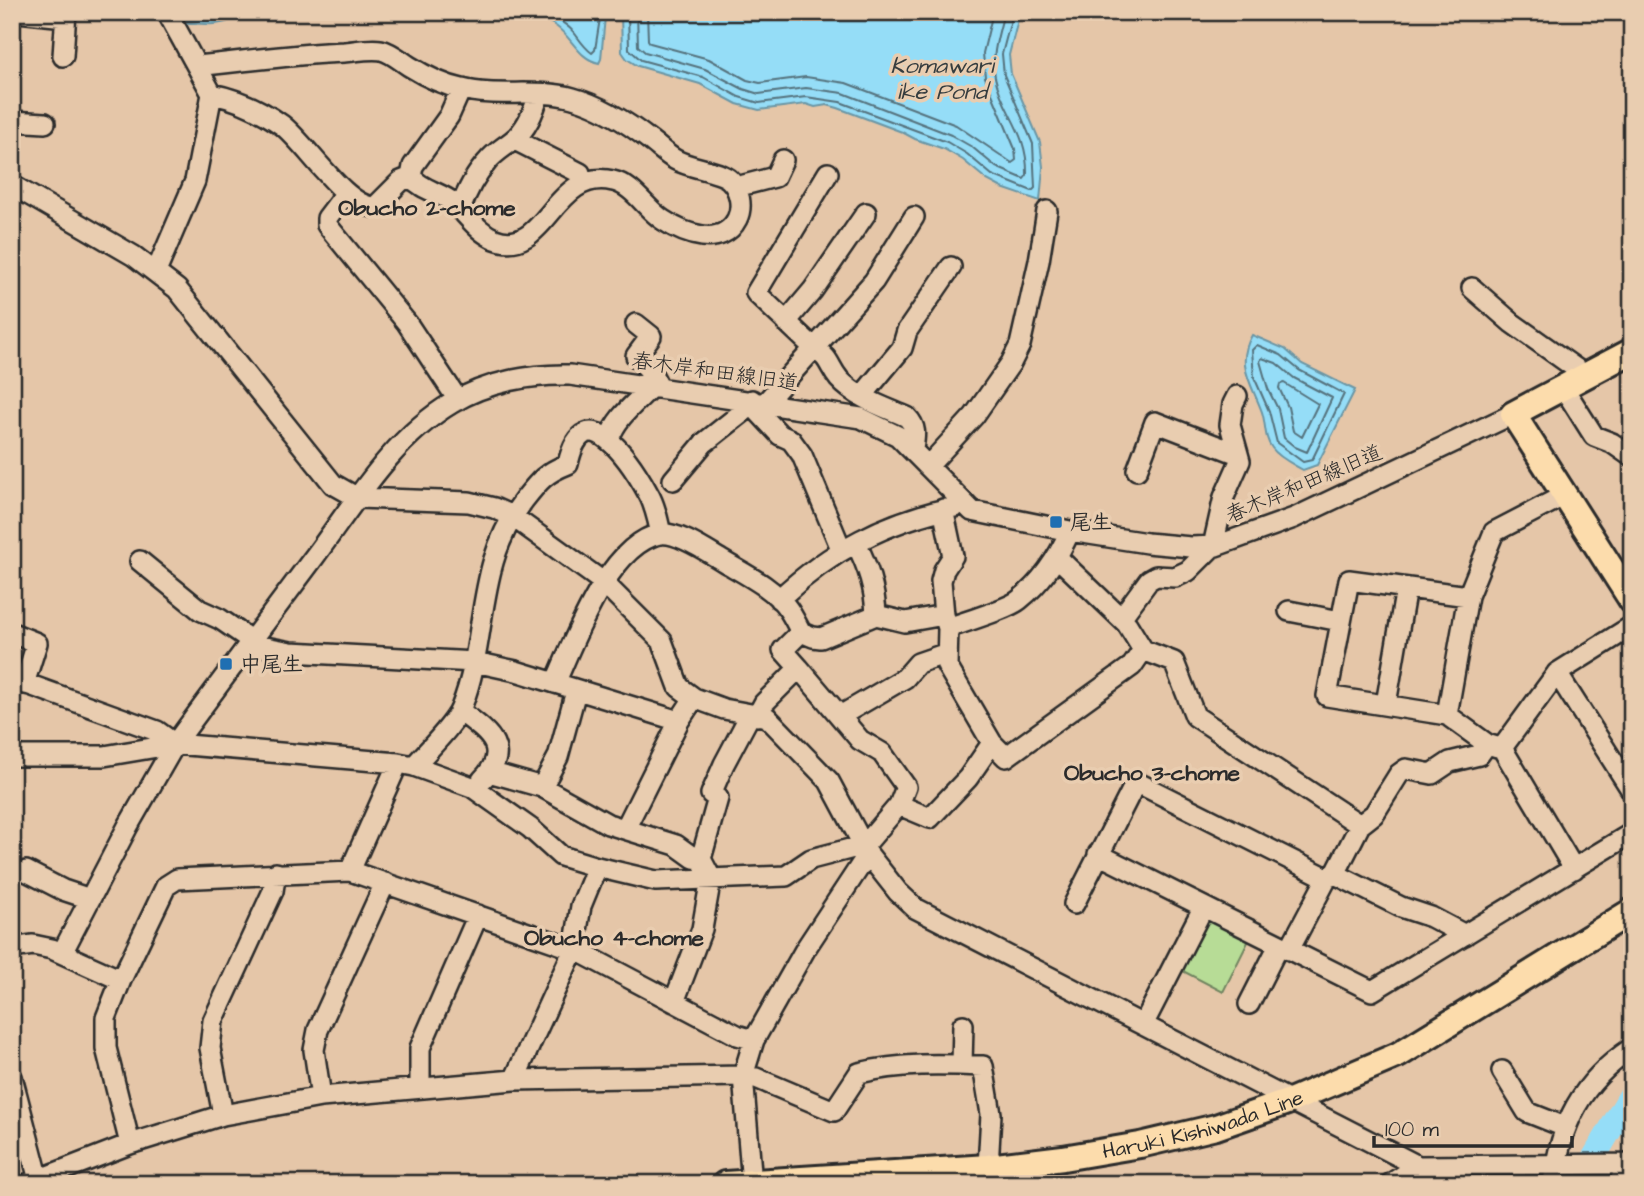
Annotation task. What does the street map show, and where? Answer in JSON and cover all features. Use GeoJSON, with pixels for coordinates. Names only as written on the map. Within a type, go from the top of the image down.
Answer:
{"type":"FeatureCollection","features":[{"type":"Feature","properties":{"kind":"main road"},"geometry":{"type":"LineString","coordinates":[[1632,351],[1513,414],[1632,601]]}},
{"type":"Feature","properties":{"kind":"main road","name":"Haruki Kishiwada Line"},"geometry":{"type":"LineString","coordinates":[[725,1184],[988,1167],[1140,1145],[1216,1127],[1290,1101],[1398,1055],[1632,911]]}},
{"type":"Feature","properties":{"kind":"street"},"geometry":{"type":"LineString","coordinates":[[18,12],[65,14],[63,55]]}},
{"type":"Feature","properties":{"kind":"street"},"geometry":{"type":"LineString","coordinates":[[156,272],[195,181],[212,94],[167,12]]}},
{"type":"Feature","properties":{"kind":"street"},"geometry":{"type":"LineString","coordinates":[[197,66],[327,52],[381,50],[427,77],[461,89],[491,94],[539,94],[573,98],[624,121],[674,159],[695,169],[727,177],[736,187],[741,204],[737,219],[729,230],[719,236],[706,237],[663,220],[624,185],[613,181],[582,182],[568,191],[535,230],[519,240],[506,242],[492,238],[449,200],[419,186],[411,177],[412,166],[449,116],[461,89]]}},
{"type":"Feature","properties":{"kind":"street"},"geometry":{"type":"LineString","coordinates":[[212,94],[253,108],[281,125],[346,193],[366,207],[375,207],[401,181],[411,177]]}},
{"type":"Feature","properties":{"kind":"street"},"geometry":{"type":"LineString","coordinates":[[460,210],[469,188],[485,164],[496,152],[515,139],[534,111],[539,94]]}},
{"type":"Feature","properties":{"kind":"street"},"geometry":{"type":"LineString","coordinates":[[12,121],[45,123]]}},
{"type":"Feature","properties":{"kind":"street"},"geometry":{"type":"LineString","coordinates":[[515,139],[580,173],[582,182]]}},
{"type":"Feature","properties":{"kind":"street"},"geometry":{"type":"LineString","coordinates":[[736,187],[775,177],[783,160]]}},
{"type":"Feature","properties":{"kind":"street"},"geometry":{"type":"LineString","coordinates":[[828,173],[756,293],[815,349],[826,356],[837,377],[853,391],[913,422],[916,433],[913,449]]}},
{"type":"Feature","properties":{"kind":"street"},"geometry":{"type":"LineString","coordinates":[[12,185],[129,253],[177,289],[332,484],[358,498],[469,502],[494,508],[512,516],[603,582],[662,641],[679,687],[694,698],[724,709],[767,718],[829,781],[866,850],[898,892],[915,908],[1418,1167],[1554,1174],[1577,1165],[1631,1163]]}},
{"type":"Feature","properties":{"kind":"street"},"geometry":{"type":"LineString","coordinates":[[346,193],[327,218],[327,225],[407,323],[458,400]]}},
{"type":"Feature","properties":{"kind":"street"},"geometry":{"type":"LineString","coordinates":[[929,465],[974,416],[1011,363],[1020,345],[1047,211]]}},
{"type":"Feature","properties":{"kind":"street"},"geometry":{"type":"LineString","coordinates":[[786,322],[813,290],[866,213]]}},
{"type":"Feature","properties":{"kind":"street"},"geometry":{"type":"LineString","coordinates":[[673,480],[704,443],[757,402],[815,349],[874,281],[914,217]]}},
{"type":"Feature","properties":{"kind":"street"},"geometry":{"type":"LineString","coordinates":[[862,396],[902,348],[907,331],[951,267]]}},
{"type":"Feature","properties":{"kind":"street"},"geometry":{"type":"LineString","coordinates":[[1472,288],[1512,323],[1586,375]]}},
{"type":"Feature","properties":{"kind":"street"},"geometry":{"type":"LineString","coordinates":[[609,439],[613,427],[623,414],[656,386],[652,372],[636,356],[651,336],[636,324]]}},
{"type":"Feature","properties":{"kind":"street","name":"春木岸和田線旧道"},"geometry":{"type":"LineString","coordinates":[[62,953],[175,744],[358,498],[401,443],[458,400],[503,382],[554,374],[656,386],[861,418],[898,436],[972,511],[1070,531],[1191,547],[1213,546],[1315,509],[1513,414]]}},
{"type":"Feature","properties":{"kind":"street"},"geometry":{"type":"LineString","coordinates":[[1563,387],[1594,436],[1612,443],[1632,457]]}},
{"type":"Feature","properties":{"kind":"street"},"geometry":{"type":"LineString","coordinates":[[1121,618],[1149,580],[1156,576],[1175,577],[1188,571],[1213,546],[1224,497],[1240,461],[1230,425],[1237,396]]}},
{"type":"Feature","properties":{"kind":"street"},"geometry":{"type":"LineString","coordinates":[[757,402],[780,435],[791,440],[802,455],[849,547],[869,570],[876,596],[876,615]]}},
{"type":"Feature","properties":{"kind":"street"},"geometry":{"type":"LineString","coordinates":[[1137,470],[1155,422],[1238,454]]}},
{"type":"Feature","properties":{"kind":"street"},"geometry":{"type":"LineString","coordinates":[[350,871],[406,764],[460,711],[475,662],[485,589],[503,532],[542,477],[568,464],[572,446],[581,435],[592,431],[609,439],[648,492],[661,534]]}},
{"type":"Feature","properties":{"kind":"street"},"geometry":{"type":"LineString","coordinates":[[1447,715],[1468,596],[1494,532],[1565,495]]}},
{"type":"Feature","properties":{"kind":"street"},"geometry":{"type":"LineString","coordinates":[[779,599],[805,575],[889,525],[965,505]]}},
{"type":"Feature","properties":{"kind":"street"},"geometry":{"type":"LineString","coordinates":[[943,509],[953,556],[941,581],[946,622],[947,666],[992,743],[1006,757],[1132,666],[1143,650]]}},
{"type":"Feature","properties":{"kind":"street"},"geometry":{"type":"LineString","coordinates":[[555,683],[603,582],[623,558],[643,542],[661,534],[685,540],[708,552],[779,599],[788,608],[801,632],[813,638],[821,638],[876,615],[905,622],[946,622],[1018,601],[1058,558],[1070,531]]}},
{"type":"Feature","properties":{"kind":"street"},"geometry":{"type":"LineString","coordinates":[[1058,558],[1127,624],[1143,650],[1174,662],[1195,716],[1360,825]]}},
{"type":"Feature","properties":{"kind":"street"},"geometry":{"type":"LineString","coordinates":[[141,561],[200,610],[220,619],[251,642],[290,652],[475,662],[679,721]]}},
{"type":"Feature","properties":{"kind":"street"},"geometry":{"type":"LineString","coordinates":[[1468,596],[1349,580],[1327,696],[1447,715],[1494,746],[1574,869]]}},
{"type":"Feature","properties":{"kind":"street"},"geometry":{"type":"LineString","coordinates":[[1386,704],[1406,588]]}},
{"type":"Feature","properties":{"kind":"street"},"geometry":{"type":"LineString","coordinates":[[1289,611],[1340,621]]}},
{"type":"Feature","properties":{"kind":"street"},"geometry":{"type":"LineString","coordinates":[[1249,1004],[1331,876],[1360,825],[1374,814],[1399,774],[1406,769],[1432,774],[1450,762],[1479,755],[1494,746],[1557,673],[1632,626]]}},
{"type":"Feature","properties":{"kind":"street"},"geometry":{"type":"LineString","coordinates":[[752,1183],[743,1076],[754,1040],[866,850],[899,805],[906,787],[882,753],[860,740],[783,650],[801,632]]}},
{"type":"Feature","properties":{"kind":"street"},"geometry":{"type":"LineString","coordinates":[[12,633],[37,643],[18,683],[157,731],[175,744]]}},
{"type":"Feature","properties":{"kind":"street"},"geometry":{"type":"LineString","coordinates":[[840,716],[905,678],[918,663],[947,653]]}},
{"type":"Feature","properties":{"kind":"street"},"geometry":{"type":"LineString","coordinates":[[674,1002],[702,929],[710,878],[701,859],[718,797],[711,794],[723,764],[754,715],[799,668]]}},
{"type":"Feature","properties":{"kind":"street"},"geometry":{"type":"LineString","coordinates":[[1557,673],[1632,791]]}},
{"type":"Feature","properties":{"kind":"street"},"geometry":{"type":"LineString","coordinates":[[542,787],[558,757],[576,691]]}},
{"type":"Feature","properties":{"kind":"street"},"geometry":{"type":"LineString","coordinates":[[625,829],[679,721],[694,698]]}},
{"type":"Feature","properties":{"kind":"street"},"geometry":{"type":"LineString","coordinates":[[460,711],[490,734],[496,744],[495,759],[489,772],[474,789]]}},
{"type":"Feature","properties":{"kind":"street"},"geometry":{"type":"LineString","coordinates":[[899,805],[930,818],[968,778],[992,743]]}},
{"type":"Feature","properties":{"kind":"street"},"geometry":{"type":"LineString","coordinates":[[12,756],[104,756],[175,744],[406,764],[474,789],[530,828],[561,856],[656,881],[786,876],[811,859],[866,850]]}},
{"type":"Feature","properties":{"kind":"street"},"geometry":{"type":"LineString","coordinates":[[489,772],[542,787],[608,824],[676,845],[694,858],[701,859]]}},
{"type":"Feature","properties":{"kind":"street"},"geometry":{"type":"LineString","coordinates":[[1074,904],[1136,782],[1331,876],[1401,907],[1431,917],[1465,935]]}},
{"type":"Feature","properties":{"kind":"street"},"geometry":{"type":"LineString","coordinates":[[1098,855],[1372,991],[1632,833]]}},
{"type":"Feature","properties":{"kind":"street"},"geometry":{"type":"LineString","coordinates":[[514,1080],[573,948],[580,906],[597,867]]}},
{"type":"Feature","properties":{"kind":"street"},"geometry":{"type":"LineString","coordinates":[[130,1144],[106,1048],[106,1018],[121,980],[166,887],[177,879],[350,871],[573,948],[737,1035],[754,1040]]}},
{"type":"Feature","properties":{"kind":"street"},"geometry":{"type":"LineString","coordinates":[[26,872],[63,890],[90,899]]}},
{"type":"Feature","properties":{"kind":"street"},"geometry":{"type":"LineString","coordinates":[[223,1115],[209,1048],[214,1021],[273,891],[276,873]]}},
{"type":"Feature","properties":{"kind":"street"},"geometry":{"type":"LineString","coordinates":[[321,1097],[314,1050],[318,1030],[385,883]]}},
{"type":"Feature","properties":{"kind":"street"},"geometry":{"type":"LineString","coordinates":[[1143,1024],[1203,908]]}},
{"type":"Feature","properties":{"kind":"street"},"geometry":{"type":"LineString","coordinates":[[420,1088],[420,1048],[478,915]]}},
{"type":"Feature","properties":{"kind":"street"},"geometry":{"type":"LineString","coordinates":[[12,948],[33,945],[62,953],[121,980]]}},
{"type":"Feature","properties":{"kind":"street"},"geometry":{"type":"LineString","coordinates":[[962,1065],[963,1026]]}},
{"type":"Feature","properties":{"kind":"street"},"geometry":{"type":"LineString","coordinates":[[1554,1174],[1565,1127],[1577,1102],[1597,1077],[1632,1048]]}},
{"type":"Feature","properties":{"kind":"street"},"geometry":{"type":"LineString","coordinates":[[12,1077],[35,1182],[130,1144],[223,1115],[321,1097],[514,1080],[743,1076],[756,1078],[834,1111],[859,1073],[910,1064],[983,1066],[991,1114],[988,1167]]}},
{"type":"Feature","properties":{"kind":"street"},"geometry":{"type":"LineString","coordinates":[[1502,1071],[1527,1112],[1565,1127]]}},
{"type":"Feature","properties":{"kind":"street"},"geometry":{"type":"LineString","coordinates":[[1618,1184],[1631,1163]]}},
{"type":"Feature","properties":{"kind":"street"},"geometry":{"type":"LineString","coordinates":[[1390,1184],[1418,1167]]}},
{"type":"Feature","properties":{"kind":"green space"},"geometry":{"type":"Polygon","coordinates":[[[1211,919],[1250,938],[1223,992],[1179,969],[1202,922],[1211,919]]]}},
{"type":"Feature","properties":{"kind":"water"},"geometry":{"type":"Polygon","coordinates":[[[175,12],[243,12],[229,21],[205,24],[181,22],[175,12]]]}},
{"type":"Feature","properties":{"kind":"water"},"geometry":{"type":"Polygon","coordinates":[[[509,12],[608,12],[599,63],[581,53],[563,32],[552,24],[509,12]]]}},
{"type":"Feature","properties":{"kind":"water","name":"Komawari ike Pond"},"geometry":{"type":"Polygon","coordinates":[[[621,12],[1020,12],[1009,55],[1011,74],[1040,142],[1043,167],[1040,201],[987,180],[963,160],[944,149],[838,108],[806,104],[759,110],[737,104],[700,84],[638,66],[622,52],[621,12]]]}},
{"type":"Feature","properties":{"kind":"water"},"geometry":{"type":"Polygon","coordinates":[[[1252,335],[1285,349],[1302,364],[1355,390],[1317,465],[1303,470],[1278,455],[1269,444],[1262,412],[1245,365],[1247,346],[1252,335]]]}},
{"type":"Feature","properties":{"kind":"waterway"},"geometry":{"type":"LineString","coordinates":[[1581,1184],[1632,1093]]}},
{"type":"Feature","properties":{"kind":"place","name":"尾生"},"geometry":{"type":"Point","coordinates":[1056,522]}},
{"type":"Feature","properties":{"kind":"place","name":"中尾生"},"geometry":{"type":"Point","coordinates":[226,664]}},
{"type":"Feature","properties":{"kind":"district","name":"Obucho 2-chome"},"geometry":{"type":"Point","coordinates":[427,208]}},
{"type":"Feature","properties":{"kind":"district","name":"Obucho 3-chome"},"geometry":{"type":"Point","coordinates":[1152,773]}},
{"type":"Feature","properties":{"kind":"district","name":"Obucho 4-chome"},"geometry":{"type":"Point","coordinates":[614,938]}}]}
